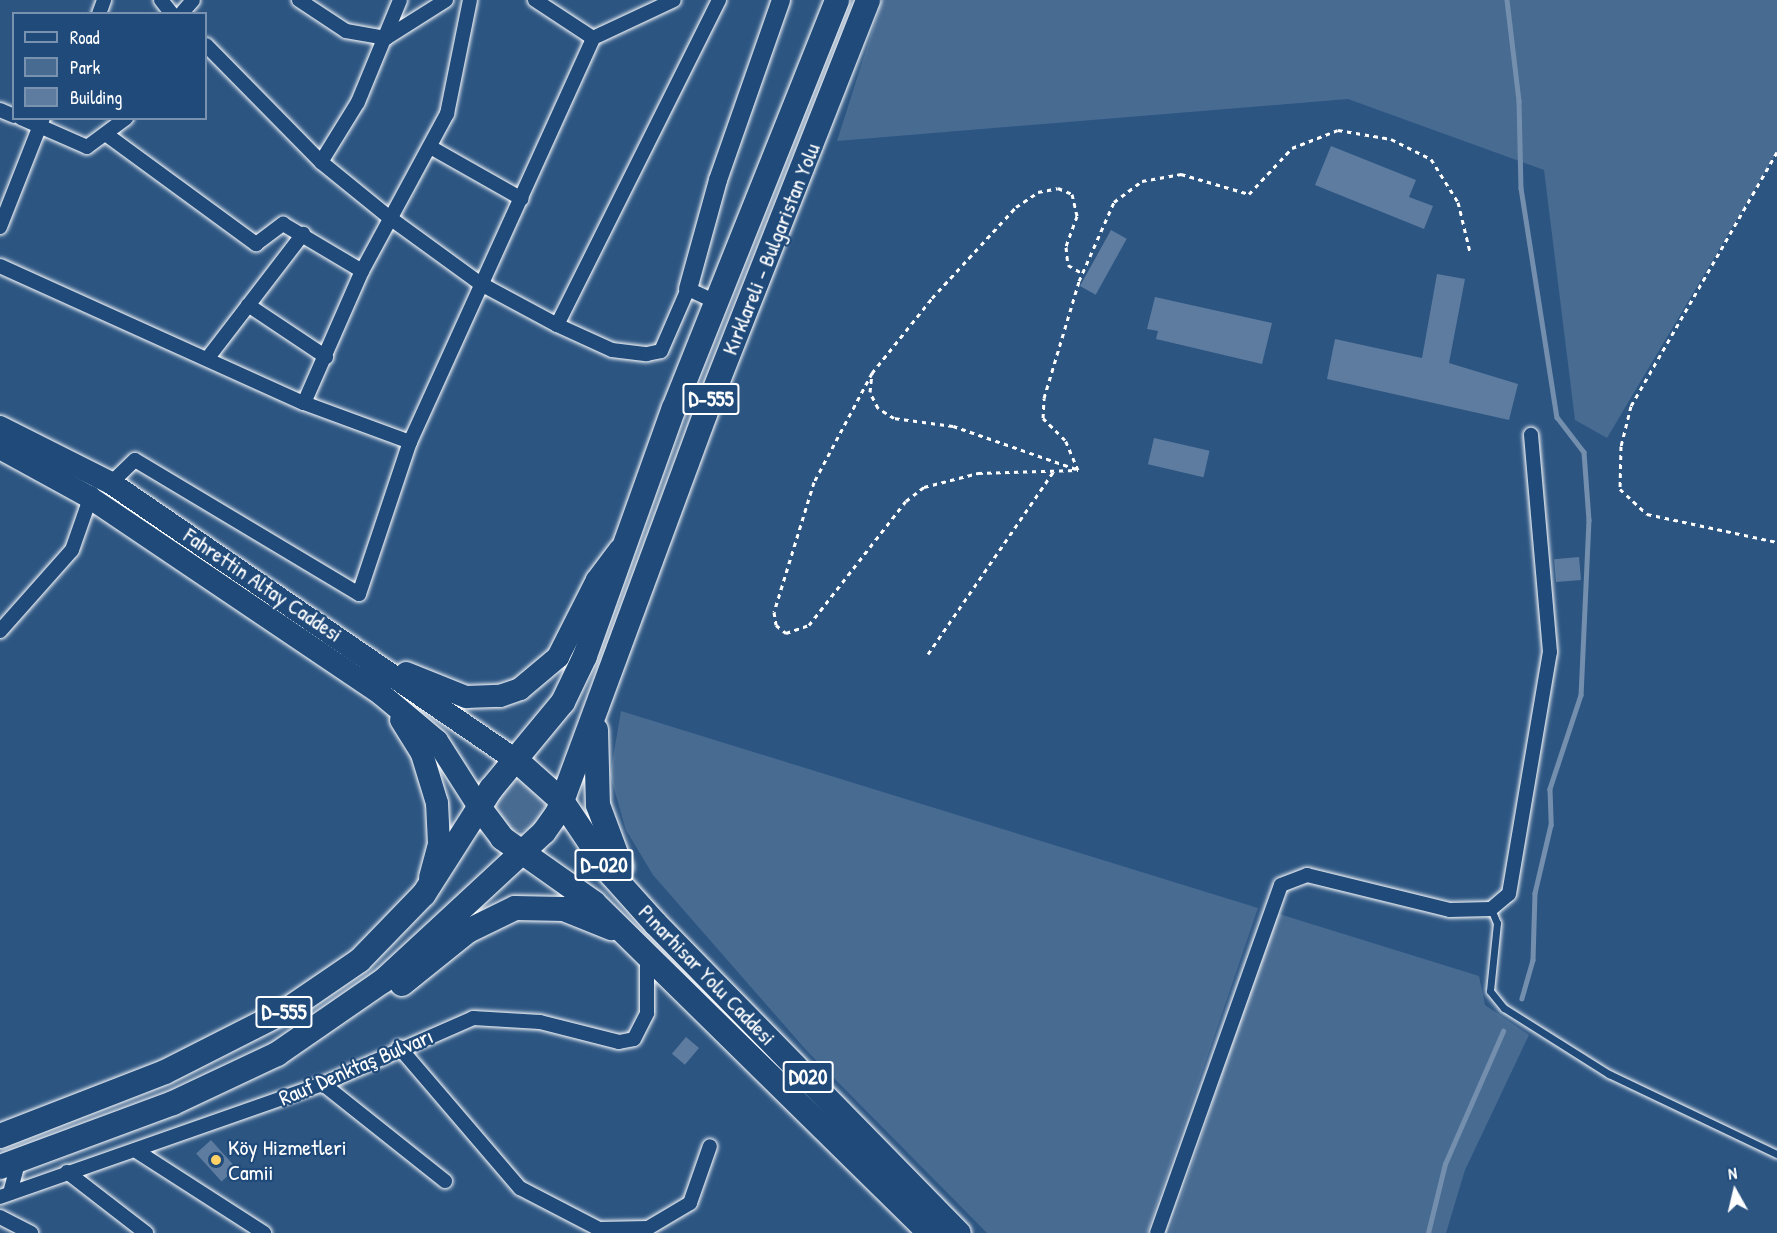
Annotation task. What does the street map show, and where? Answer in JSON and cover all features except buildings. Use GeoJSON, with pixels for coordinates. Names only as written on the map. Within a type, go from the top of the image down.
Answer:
{"type":"FeatureCollection","features":[{"type":"Feature","properties":{"kind":"highway","name":"Kırklareli - Bulgaristan Yolu"},"geometry":{"type":"LineString","coordinates":[[516,760],[563,702],[837,0]]}},
{"type":"Feature","properties":{"kind":"highway","name":"Kırklareli - Bulgaristan Yolu"},"geometry":{"type":"LineString","coordinates":[[562,801],[597,704],[868,0]]}},
{"type":"Feature","properties":{"kind":"highway"},"geometry":{"type":"LineString","coordinates":[[597,704],[594,782],[604,830],[655,923]]}},
{"type":"Feature","properties":{"kind":"highway","name":"Pınarhisar Yolu Caddesi"},"geometry":{"type":"LineString","coordinates":[[516,760],[562,801],[611,874],[655,923],[959,1233]]}},
{"type":"Feature","properties":{"kind":"highway","name":"D-555"},"geometry":{"type":"LineString","coordinates":[[0,1136],[165,1072],[287,1010],[360,960],[424,894],[479,807],[516,760]]}},
{"type":"Feature","properties":{"kind":"highway","name":"D-555"},"geometry":{"type":"LineString","coordinates":[[524,852],[544,832],[562,801]]}},
{"type":"Feature","properties":{"kind":"highway","name":"Pınarhisar Yolu Caddesi"},"geometry":{"type":"LineString","coordinates":[[479,807],[502,838],[580,889],[930,1233]]}},
{"type":"Feature","properties":{"kind":"highway","name":"Rauf Denktaş Bulvarı"},"geometry":{"type":"LineString","coordinates":[[10,1163],[173,1103],[277,1054],[375,987],[524,852]]}},
{"type":"Feature","properties":{"kind":"highway"},"geometry":{"type":"LineString","coordinates":[[277,1054],[351,1021],[468,931],[515,908],[582,914],[647,953]]}},
{"type":"Feature","properties":{"kind":"main road","name":"Fahrettin Altay Caddesi"},"geometry":{"type":"LineString","coordinates":[[0,427],[106,481],[372,658],[516,760]]}},
{"type":"Feature","properties":{"kind":"main road","name":"Fahrettin Altay Caddesi"},"geometry":{"type":"LineString","coordinates":[[0,448],[88,497],[357,677],[437,741],[479,807]]}},
{"type":"Feature","properties":{"kind":"main road"},"geometry":{"type":"LineString","coordinates":[[372,658],[466,697],[500,696],[520,689],[558,657],[597,580],[626,542]]}},
{"type":"Feature","properties":{"kind":"main road"},"geometry":{"type":"LineString","coordinates":[[357,677],[408,728],[428,771],[439,844],[424,894]]}},
{"type":"Feature","properties":{"kind":"street"},"geometry":{"type":"LineString","coordinates":[[161,0],[170,12]]}},
{"type":"Feature","properties":{"kind":"street"},"geometry":{"type":"LineString","coordinates":[[183,12],[194,0]]}},
{"type":"Feature","properties":{"kind":"street"},"geometry":{"type":"LineString","coordinates":[[299,0],[346,31],[386,38],[446,0]]}},
{"type":"Feature","properties":{"kind":"street"},"geometry":{"type":"LineString","coordinates":[[321,162],[358,102],[400,0]]}},
{"type":"Feature","properties":{"kind":"street"},"geometry":{"type":"LineString","coordinates":[[304,403],[362,271],[390,218],[432,148],[447,114],[470,0]]}},
{"type":"Feature","properties":{"kind":"street"},"geometry":{"type":"LineString","coordinates":[[535,0],[593,38]]}},
{"type":"Feature","properties":{"kind":"street"},"geometry":{"type":"LineString","coordinates":[[0,631],[72,550],[88,497],[135,460],[359,594],[410,442],[593,38],[674,0]]}},
{"type":"Feature","properties":{"kind":"street"},"geometry":{"type":"LineString","coordinates":[[557,325],[719,0]]}},
{"type":"Feature","properties":{"kind":"street"},"geometry":{"type":"LineString","coordinates":[[207,49],[321,162],[390,218],[481,284],[557,325],[612,350],[661,351],[688,289],[718,180],[781,0]]}},
{"type":"Feature","properties":{"kind":"street"},"geometry":{"type":"LineString","coordinates":[[0,227],[41,122],[87,147],[107,135],[124,120]]}},
{"type":"Feature","properties":{"kind":"street"},"geometry":{"type":"LineString","coordinates":[[107,135],[256,244],[283,224],[362,271]]}},
{"type":"Feature","properties":{"kind":"street"},"geometry":{"type":"LineString","coordinates":[[432,148],[522,199]]}},
{"type":"Feature","properties":{"kind":"street"},"geometry":{"type":"LineString","coordinates":[[207,358],[303,234]]}},
{"type":"Feature","properties":{"kind":"street"},"geometry":{"type":"LineString","coordinates":[[0,266],[304,403],[410,442]]}},
{"type":"Feature","properties":{"kind":"street"},"geometry":{"type":"LineString","coordinates":[[688,289],[718,303]]}},
{"type":"Feature","properties":{"kind":"street"},"geometry":{"type":"LineString","coordinates":[[248,305],[326,357]]}},
{"type":"Feature","properties":{"kind":"street"},"geometry":{"type":"LineString","coordinates":[[1157,1233],[1281,885],[1307,875],[1414,905],[1491,909],[1509,894],[1550,652],[1531,435]]}},
{"type":"Feature","properties":{"kind":"street","name":"Rauf Denktaş Bulvarı"},"geometry":{"type":"LineString","coordinates":[[4,1198],[67,1172],[138,1152],[324,1084],[399,1047],[473,1018],[540,1022],[619,1042],[633,1039],[647,1013],[647,953]]}},
{"type":"Feature","properties":{"kind":"street"},"geometry":{"type":"LineString","coordinates":[[399,1047],[520,1188],[599,1229],[648,1228],[690,1203],[710,1146]]}},
{"type":"Feature","properties":{"kind":"street"},"geometry":{"type":"LineString","coordinates":[[324,1084],[446,1181]]}},
{"type":"Feature","properties":{"kind":"street"},"geometry":{"type":"LineString","coordinates":[[138,1152],[264,1233]]}},
{"type":"Feature","properties":{"kind":"street"},"geometry":{"type":"LineString","coordinates":[[4,1198],[10,1163]]}},
{"type":"Feature","properties":{"kind":"street"},"geometry":{"type":"LineString","coordinates":[[67,1172],[137,1230]]}},
{"type":"Feature","properties":{"kind":"street"},"geometry":{"type":"LineString","coordinates":[[0,1217],[31,1233]]}},
{"type":"Feature","properties":{"kind":"lane"},"geometry":{"type":"LineString","coordinates":[[1491,909],[1497,923],[1490,991],[1504,1008],[1609,1074],[1777,1154]]}},
{"type":"Feature","properties":{"kind":"path"},"geometry":{"type":"LineString","coordinates":[[1078,470],[1065,440],[1043,418],[1082,273],[1114,202],[1142,181],[1181,174],[1249,194],[1292,148],[1338,130],[1391,139],[1431,159],[1458,201],[1470,252]]}},
{"type":"Feature","properties":{"kind":"path"},"geometry":{"type":"LineString","coordinates":[[1777,152],[1631,406],[1621,446],[1620,479],[1620,489],[1647,514],[1777,542]]}},
{"type":"Feature","properties":{"kind":"path"},"geometry":{"type":"LineString","coordinates":[[1078,470],[978,473],[924,487],[906,501],[809,625],[786,633],[776,626],[774,612],[814,482],[872,373],[932,298],[1016,207],[1038,192],[1058,188],[1072,194],[1077,216],[1066,247],[1068,265],[1082,273]]}},
{"type":"Feature","properties":{"kind":"path"},"geometry":{"type":"LineString","coordinates":[[872,373],[870,392],[878,408],[894,418],[953,426],[1078,470]]}},
{"type":"Feature","properties":{"kind":"path"},"geometry":{"type":"LineString","coordinates":[[928,654],[1054,471]]}},
{"type":"Feature","properties":{"kind":"green space"},"geometry":{"type":"Polygon","coordinates":[[[882,0],[1777,0],[1777,152],[1607,438],[1575,420],[1544,170],[1348,99],[837,141],[882,0]]]}},
{"type":"Feature","properties":{"kind":"green space"},"geometry":{"type":"Polygon","coordinates":[[[621,711],[1258,908],[1147,1233],[987,1233],[806,1050],[653,875],[626,830],[610,775],[621,711]]]}},
{"type":"Feature","properties":{"kind":"green space"},"geometry":{"type":"Polygon","coordinates":[[[515,781],[525,781],[538,788],[545,801],[545,811],[538,824],[525,831],[515,831],[506,827],[499,820],[495,811],[495,801],[499,792],[506,785],[515,781]]]}},
{"type":"Feature","properties":{"kind":"green space"},"geometry":{"type":"Polygon","coordinates":[[[1276,913],[1479,976],[1485,1005],[1529,1035],[1465,1170],[1446,1233],[1169,1233],[1276,913]]]}},
{"type":"Feature","properties":{"kind":"waterway"},"geometry":{"type":"LineString","coordinates":[[1507,0],[1519,101],[1521,188],[1557,417],[1584,452],[1589,520],[1581,695],[1550,789],[1551,825],[1535,893],[1533,960],[1522,998]]}},
{"type":"Feature","properties":{"kind":"waterway"},"geometry":{"type":"LineString","coordinates":[[1428,1233],[1445,1164],[1503,1031]]}},
{"type":"Feature","properties":{"kind":"place","name":"Köy Hizmetleri Camii"},"geometry":{"type":"Point","coordinates":[216,1160]}}]}
